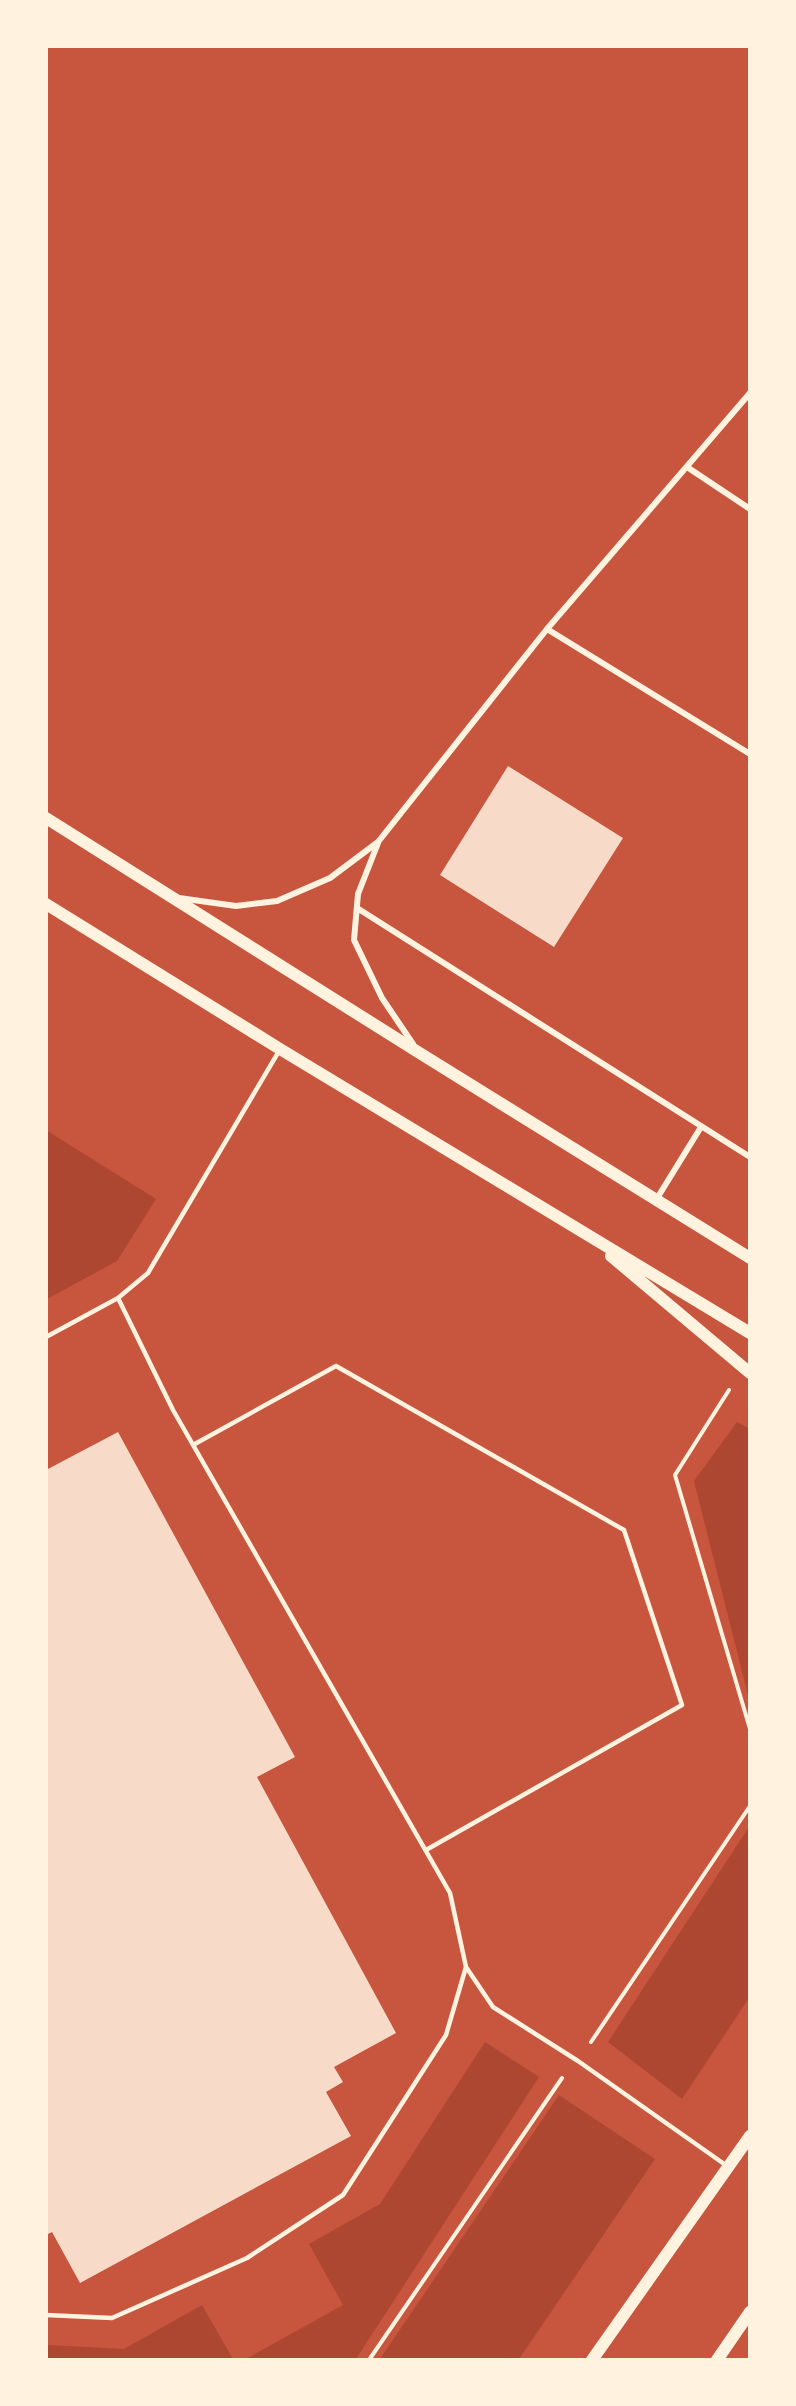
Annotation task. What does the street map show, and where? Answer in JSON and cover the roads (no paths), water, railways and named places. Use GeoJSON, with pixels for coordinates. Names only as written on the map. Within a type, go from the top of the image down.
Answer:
{"type":"FeatureCollection","features":[{"type":"Feature","properties":{"kind":"main road"},"geometry":{"type":"LineString","coordinates":[[46,818],[750,1258]]}},
{"type":"Feature","properties":{"kind":"main road"},"geometry":{"type":"LineString","coordinates":[[46,904],[280,1050],[750,1333]]}},
{"type":"Feature","properties":{"kind":"main road"},"geometry":{"type":"LineString","coordinates":[[581,1230],[746,1370]]}},
{"type":"Feature","properties":{"kind":"main road"},"geometry":{"type":"LineString","coordinates":[[592,2360],[750,2136]]}},
{"type":"Feature","properties":{"kind":"main road"},"geometry":{"type":"LineString","coordinates":[[717,2360],[750,2312]]}},
{"type":"Feature","properties":{"kind":"street"},"geometry":{"type":"LineString","coordinates":[[172,897],[236,906],[277,901],[330,878],[378,842],[547,629],[750,393]]}},
{"type":"Feature","properties":{"kind":"street"},"geometry":{"type":"LineString","coordinates":[[687,467],[750,509]]}},
{"type":"Feature","properties":{"kind":"street"},"geometry":{"type":"LineString","coordinates":[[547,629],[750,754]]}},
{"type":"Feature","properties":{"kind":"street"},"geometry":{"type":"LineString","coordinates":[[378,842],[358,894],[354,940],[382,998],[418,1052]]}},
{"type":"Feature","properties":{"kind":"street"},"geometry":{"type":"LineString","coordinates":[[357,908],[750,1157]]}},
{"type":"Feature","properties":{"kind":"street"},"geometry":{"type":"LineString","coordinates":[[655,1200],[701,1127]]}},
{"type":"Feature","properties":{"kind":"lane"},"geometry":{"type":"LineString","coordinates":[[46,1337],[118,1298],[148,1273],[280,1050]]}},
{"type":"Feature","properties":{"kind":"lane"},"geometry":{"type":"LineString","coordinates":[[118,1298],[173,1410],[450,1893],[466,1967],[493,2007],[578,2061],[729,2168]]}},
{"type":"Feature","properties":{"kind":"lane"},"geometry":{"type":"LineString","coordinates":[[193,1445],[336,1366],[624,1530],[681,1705],[426,1850]]}},
{"type":"Feature","properties":{"kind":"lane"},"geometry":{"type":"LineString","coordinates":[[46,2315],[112,2318],[247,2258],[343,2194],[446,2035],[466,1967]]}}]}
